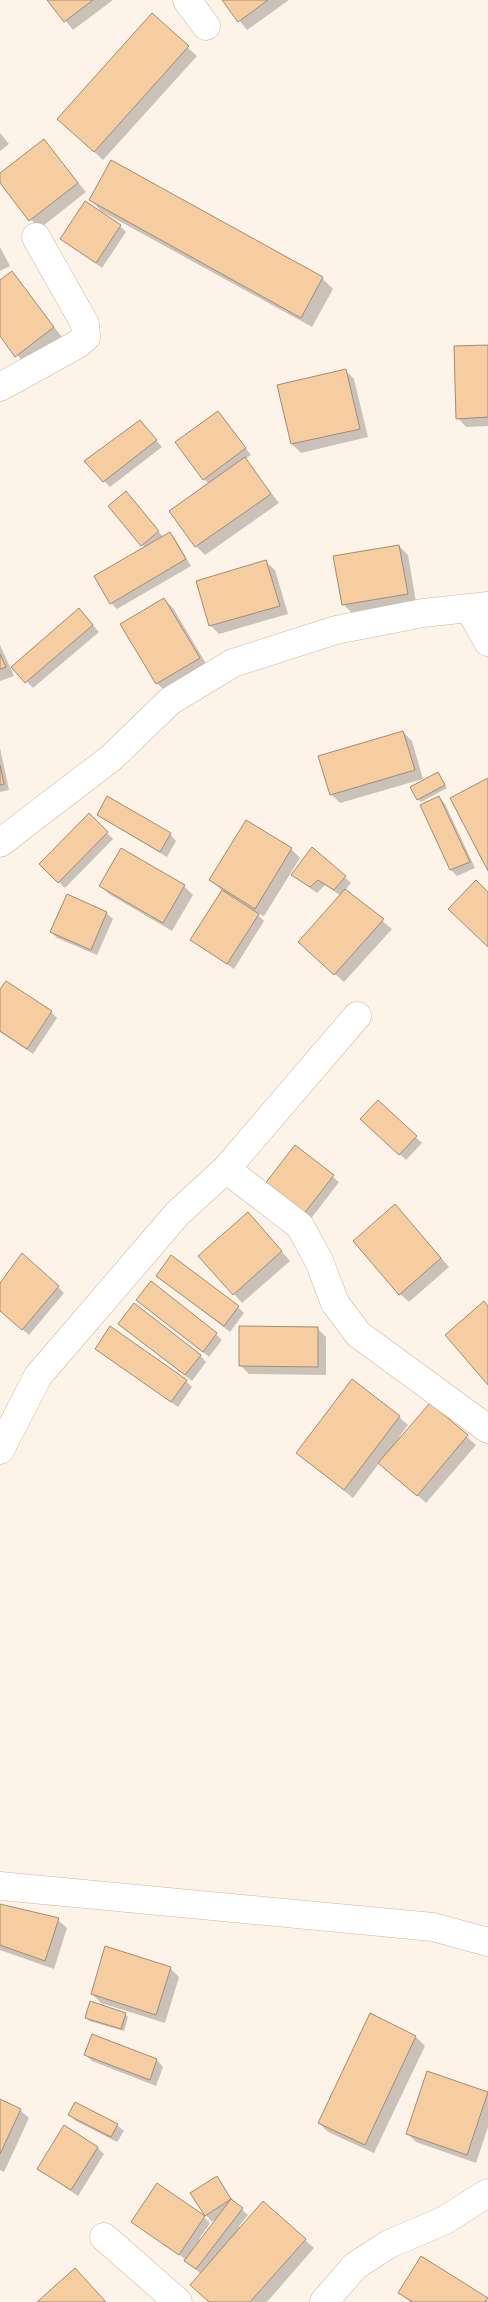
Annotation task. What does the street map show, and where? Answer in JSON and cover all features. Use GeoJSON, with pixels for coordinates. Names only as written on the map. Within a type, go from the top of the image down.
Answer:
{"type":"FeatureCollection","features":[{"type":"Feature","properties":{"kind":"street"},"geometry":{"type":"LineString","coordinates":[[187,0],[206,26]]}},
{"type":"Feature","properties":{"kind":"street"},"geometry":{"type":"LineString","coordinates":[[0,387],[78,344],[86,337],[85,324],[36,237]]}},
{"type":"Feature","properties":{"kind":"street"},"geometry":{"type":"LineString","coordinates":[[0,843],[111,758],[170,701],[233,663],[336,630],[423,613],[478,607],[488,642]]}},
{"type":"Feature","properties":{"kind":"street"},"geometry":{"type":"LineString","coordinates":[[0,1450],[38,1376],[177,1214],[226,1169],[358,1016]]}},
{"type":"Feature","properties":{"kind":"street"},"geometry":{"type":"LineString","coordinates":[[226,1169],[300,1226],[319,1261],[335,1303],[358,1334],[488,1429]]}},
{"type":"Feature","properties":{"kind":"street"},"geometry":{"type":"LineString","coordinates":[[0,1886],[433,1927],[488,1942]]}},
{"type":"Feature","properties":{"kind":"street"},"geometry":{"type":"LineString","coordinates":[[324,2302],[355,2266],[390,2244],[443,2221],[488,2193]]}},
{"type":"Feature","properties":{"kind":"street"},"geometry":{"type":"LineString","coordinates":[[104,2237],[178,2302]]}},
{"type":"Feature","properties":{"kind":"building"},"geometry":{"type":"Polygon","coordinates":[[[47,0],[93,0],[64,22],[47,0]]]}},
{"type":"Feature","properties":{"kind":"building"},"geometry":{"type":"Polygon","coordinates":[[[222,0],[268,0],[238,22],[222,0]]]}},
{"type":"Feature","properties":{"kind":"building"},"geometry":{"type":"Polygon","coordinates":[[[152,13],[189,46],[94,152],[57,119],[152,13]]]}},
{"type":"Feature","properties":{"kind":"building"},"geometry":{"type":"Polygon","coordinates":[[[44,139],[78,183],[29,221],[0,183],[0,173],[44,139]]]}},
{"type":"Feature","properties":{"kind":"building"},"geometry":{"type":"Polygon","coordinates":[[[111,160],[323,277],[301,318],[89,200],[111,160]]]}},
{"type":"Feature","properties":{"kind":"building"},"geometry":{"type":"Polygon","coordinates":[[[85,201],[121,225],[96,263],[60,239],[85,201]]]}},
{"type":"Feature","properties":{"kind":"building"},"geometry":{"type":"Polygon","coordinates":[[[12,271],[54,327],[15,357],[0,336],[0,280],[12,271]]]}},
{"type":"Feature","properties":{"kind":"building"},"geometry":{"type":"Polygon","coordinates":[[[488,345],[488,417],[456,419],[454,346],[488,345]]]}},
{"type":"Feature","properties":{"kind":"building"},"geometry":{"type":"Polygon","coordinates":[[[346,369],[360,429],[291,444],[277,385],[346,369]]]}},
{"type":"Feature","properties":{"kind":"building"},"geometry":{"type":"Polygon","coordinates":[[[218,411],[246,448],[203,480],[175,442],[218,411]]]}},
{"type":"Feature","properties":{"kind":"building"},"geometry":{"type":"Polygon","coordinates":[[[140,420],[157,440],[103,482],[84,461],[140,420]]]}},
{"type":"Feature","properties":{"kind":"building"},"geometry":{"type":"Polygon","coordinates":[[[245,457],[271,494],[195,547],[169,511],[245,457]]]}},
{"type":"Feature","properties":{"kind":"building"},"geometry":{"type":"Polygon","coordinates":[[[126,491],[159,531],[141,546],[108,506],[126,491]]]}},
{"type":"Feature","properties":{"kind":"building"},"geometry":{"type":"Polygon","coordinates":[[[170,532],[186,559],[110,604],[94,576],[170,532]]]}},
{"type":"Feature","properties":{"kind":"building"},"geometry":{"type":"Polygon","coordinates":[[[399,545],[408,594],[342,605],[333,556],[399,545]]]}},
{"type":"Feature","properties":{"kind":"building"},"geometry":{"type":"Polygon","coordinates":[[[266,560],[280,606],[209,626],[196,581],[266,560]]]}},
{"type":"Feature","properties":{"kind":"building"},"geometry":{"type":"Polygon","coordinates":[[[164,598],[200,658],[156,684],[120,624],[164,598]]]}},
{"type":"Feature","properties":{"kind":"building"},"geometry":{"type":"Polygon","coordinates":[[[79,608],[93,625],[25,683],[11,667],[79,608]]]}},
{"type":"Feature","properties":{"kind":"building"},"geometry":{"type":"Polygon","coordinates":[[[0,654],[6,667],[0,669],[0,654]]]}},
{"type":"Feature","properties":{"kind":"building"},"geometry":{"type":"Polygon","coordinates":[[[403,731],[415,770],[330,795],[318,756],[403,731]]]}},
{"type":"Feature","properties":{"kind":"building"},"geometry":{"type":"Polygon","coordinates":[[[0,765],[4,784],[0,785],[0,765]]]}},
{"type":"Feature","properties":{"kind":"building"},"geometry":{"type":"Polygon","coordinates":[[[438,772],[445,785],[417,800],[410,787],[438,772]]]}},
{"type":"Feature","properties":{"kind":"building"},"geometry":{"type":"Polygon","coordinates":[[[488,778],[488,871],[450,798],[488,778]]]}},
{"type":"Feature","properties":{"kind":"building"},"geometry":{"type":"Polygon","coordinates":[[[107,796],[171,833],[160,852],[97,815],[107,796]]]}},
{"type":"Feature","properties":{"kind":"building"},"geometry":{"type":"Polygon","coordinates":[[[439,796],[470,862],[450,870],[420,805],[439,796]]]}},
{"type":"Feature","properties":{"kind":"building"},"geometry":{"type":"Polygon","coordinates":[[[89,813],[108,832],[58,883],[39,864],[89,813]]]}},
{"type":"Feature","properties":{"kind":"building"},"geometry":{"type":"Polygon","coordinates":[[[246,820],[292,848],[255,909],[209,880],[246,820]]]}},
{"type":"Feature","properties":{"kind":"building"},"geometry":{"type":"Polygon","coordinates":[[[312,847],[346,876],[334,890],[318,880],[310,887],[291,875],[312,847]]]}},
{"type":"Feature","properties":{"kind":"building"},"geometry":{"type":"Polygon","coordinates":[[[121,848],[185,885],[163,923],[99,886],[121,848]]]}},
{"type":"Feature","properties":{"kind":"building"},"geometry":{"type":"Polygon","coordinates":[[[476,880],[488,892],[488,947],[448,909],[476,880]]]}},
{"type":"Feature","properties":{"kind":"building"},"geometry":{"type":"Polygon","coordinates":[[[345,889],[384,919],[334,975],[298,942],[345,889]]]}},
{"type":"Feature","properties":{"kind":"building"},"geometry":{"type":"Polygon","coordinates":[[[222,890],[259,914],[227,964],[190,940],[222,890]]]}},
{"type":"Feature","properties":{"kind":"building"},"geometry":{"type":"Polygon","coordinates":[[[67,894],[107,912],[91,950],[50,932],[67,894]]]}},
{"type":"Feature","properties":{"kind":"building"},"geometry":{"type":"Polygon","coordinates":[[[6,981],[52,1011],[27,1049],[0,1031],[0,989],[6,981]]]}},
{"type":"Feature","properties":{"kind":"building"},"geometry":{"type":"Polygon","coordinates":[[[378,1100],[417,1136],[399,1155],[360,1119],[378,1100]]]}},
{"type":"Feature","properties":{"kind":"building"},"geometry":{"type":"Polygon","coordinates":[[[295,1145],[334,1175],[303,1215],[264,1185],[295,1145]]]}},
{"type":"Feature","properties":{"kind":"building"},"geometry":{"type":"Polygon","coordinates":[[[395,1204],[441,1258],[399,1295],[353,1241],[395,1204]]]}},
{"type":"Feature","properties":{"kind":"building"},"geometry":{"type":"Polygon","coordinates":[[[248,1212],[282,1251],[233,1295],[198,1256],[248,1212]]]}},
{"type":"Feature","properties":{"kind":"building"},"geometry":{"type":"Polygon","coordinates":[[[22,1253],[59,1286],[22,1330],[0,1311],[0,1283],[22,1253]]]}},
{"type":"Feature","properties":{"kind":"building"},"geometry":{"type":"Polygon","coordinates":[[[171,1255],[239,1306],[224,1326],[156,1276],[171,1255]]]}},
{"type":"Feature","properties":{"kind":"building"},"geometry":{"type":"Polygon","coordinates":[[[151,1281],[217,1333],[203,1352],[136,1300],[151,1281]]]}},
{"type":"Feature","properties":{"kind":"building"},"geometry":{"type":"Polygon","coordinates":[[[484,1301],[488,1306],[488,1385],[445,1335],[484,1301]]]}},
{"type":"Feature","properties":{"kind":"building"},"geometry":{"type":"Polygon","coordinates":[[[134,1303],[201,1355],[185,1375],[118,1324],[134,1303]]]}},
{"type":"Feature","properties":{"kind":"building"},"geometry":{"type":"Polygon","coordinates":[[[110,1326],[187,1380],[171,1402],[95,1349],[110,1326]]]}},
{"type":"Feature","properties":{"kind":"building"},"geometry":{"type":"Polygon","coordinates":[[[239,1326],[318,1327],[318,1367],[239,1366],[239,1326]]]}},
{"type":"Feature","properties":{"kind":"building"},"geometry":{"type":"Polygon","coordinates":[[[352,1379],[400,1416],[344,1490],[296,1453],[352,1379]]]}},
{"type":"Feature","properties":{"kind":"building"},"geometry":{"type":"Polygon","coordinates":[[[430,1403],[468,1435],[417,1496],[378,1463],[430,1403]]]}},
{"type":"Feature","properties":{"kind":"building"},"geometry":{"type":"Polygon","coordinates":[[[0,1904],[59,1918],[45,1961],[0,1945],[0,1904]]]}},
{"type":"Feature","properties":{"kind":"building"},"geometry":{"type":"Polygon","coordinates":[[[105,1946],[171,1967],[156,2015],[91,1994],[105,1946]]]}},
{"type":"Feature","properties":{"kind":"building"},"geometry":{"type":"Polygon","coordinates":[[[90,2001],[126,2013],[121,2029],[85,2018],[90,2001]]]}},
{"type":"Feature","properties":{"kind":"building"},"geometry":{"type":"Polygon","coordinates":[[[370,2013],[416,2036],[365,2145],[318,2123],[370,2013]]]}},
{"type":"Feature","properties":{"kind":"building"},"geometry":{"type":"Polygon","coordinates":[[[92,2034],[157,2059],[150,2080],[84,2055],[92,2034]]]}},
{"type":"Feature","properties":{"kind":"building"},"geometry":{"type":"Polygon","coordinates":[[[427,2071],[488,2092],[467,2155],[406,2134],[427,2071]]]}},
{"type":"Feature","properties":{"kind":"building"},"geometry":{"type":"Polygon","coordinates":[[[0,2099],[21,2109],[0,2154],[0,2099]]]}},
{"type":"Feature","properties":{"kind":"building"},"geometry":{"type":"Polygon","coordinates":[[[75,2102],[118,2124],[111,2137],[68,2115],[75,2102]]]}},
{"type":"Feature","properties":{"kind":"building"},"geometry":{"type":"Polygon","coordinates":[[[64,2125],[98,2147],[71,2190],[37,2169],[64,2125]]]}},
{"type":"Feature","properties":{"kind":"building"},"geometry":{"type":"Polygon","coordinates":[[[217,2176],[231,2199],[205,2216],[190,2193],[217,2176]]]}},
{"type":"Feature","properties":{"kind":"building"},"geometry":{"type":"Polygon","coordinates":[[[157,2183],[205,2216],[179,2255],[131,2222],[157,2183]]]}},
{"type":"Feature","properties":{"kind":"building"},"geometry":{"type":"Polygon","coordinates":[[[231,2199],[243,2208],[196,2269],[184,2261],[231,2199]]]}},
{"type":"Feature","properties":{"kind":"building"},"geometry":{"type":"Polygon","coordinates":[[[263,2201],[306,2239],[250,2302],[209,2302],[190,2285],[263,2201]]]}},
{"type":"Feature","properties":{"kind":"building"},"geometry":{"type":"Polygon","coordinates":[[[421,2256],[488,2298],[485,2302],[413,2302],[398,2293],[421,2256]]]}},
{"type":"Feature","properties":{"kind":"building"},"geometry":{"type":"Polygon","coordinates":[[[75,2268],[106,2302],[37,2302],[75,2268]]]}}]}
